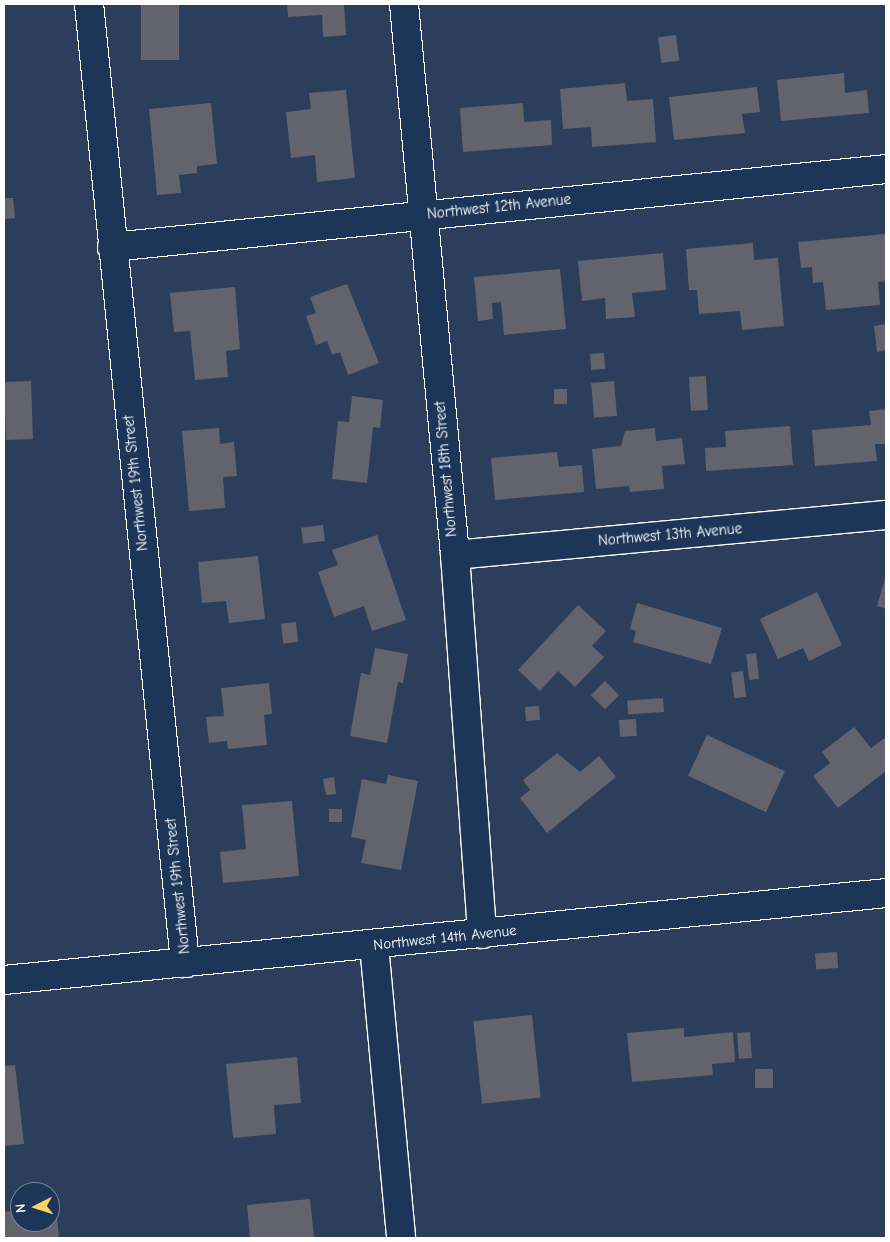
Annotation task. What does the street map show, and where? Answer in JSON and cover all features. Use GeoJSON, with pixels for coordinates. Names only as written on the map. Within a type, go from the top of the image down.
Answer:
{"type":"FeatureCollection","features":[{"type":"Feature","properties":{"kind":"street","name":"Northwest 19th Street"},"geometry":{"type":"LineString","coordinates":[[89,4],[185,963]]}},
{"type":"Feature","properties":{"kind":"street","name":"Northwest 18th Street"},"geometry":{"type":"LineString","coordinates":[[404,4],[454,555],[482,934]]}},
{"type":"Feature","properties":{"kind":"street","name":"Northwest 12th Avenue"},"geometry":{"type":"LineString","coordinates":[[112,247],[886,169]]}},
{"type":"Feature","properties":{"kind":"street","name":"Northwest 13th Avenue"},"geometry":{"type":"LineString","coordinates":[[454,555],[886,515]]}},
{"type":"Feature","properties":{"kind":"street","name":"Northwest 14th Avenue"},"geometry":{"type":"LineString","coordinates":[[4,980],[886,893]]}},
{"type":"Feature","properties":{"kind":"street"},"geometry":{"type":"LineString","coordinates":[[374,945],[401,1238]]}},
{"type":"Feature","properties":{"kind":"building"},"geometry":{"type":"Polygon","coordinates":[[[141,4],[179,4],[179,60],[141,60],[141,4]]]}},
{"type":"Feature","properties":{"kind":"building"},"geometry":{"type":"Polygon","coordinates":[[[287,4],[344,4],[346,35],[323,37],[322,15],[288,17],[287,4]]]}},
{"type":"Feature","properties":{"kind":"building"},"geometry":{"type":"Polygon","coordinates":[[[676,35],[679,61],[661,63],[658,37],[676,35]]]}},
{"type":"Feature","properties":{"kind":"building"},"geometry":{"type":"Polygon","coordinates":[[[844,73],[845,93],[867,90],[869,113],[781,121],[777,80],[844,73]]]}},
{"type":"Feature","properties":{"kind":"building"},"geometry":{"type":"Polygon","coordinates":[[[625,83],[627,101],[653,99],[656,142],[592,147],[591,127],[563,129],[560,89],[625,83]]]}},
{"type":"Feature","properties":{"kind":"building"},"geometry":{"type":"Polygon","coordinates":[[[757,87],[760,112],[742,114],[745,133],[674,140],[669,97],[757,87]]]}},
{"type":"Feature","properties":{"kind":"building"},"geometry":{"type":"Polygon","coordinates":[[[346,90],[355,178],[317,182],[315,155],[291,158],[286,112],[311,109],[309,93],[346,90]]]}},
{"type":"Feature","properties":{"kind":"building"},"geometry":{"type":"Polygon","coordinates":[[[211,103],[217,164],[197,166],[197,173],[179,175],[181,193],[157,195],[149,109],[211,103]]]}},
{"type":"Feature","properties":{"kind":"building"},"geometry":{"type":"Polygon","coordinates":[[[523,103],[524,122],[551,120],[552,145],[463,152],[460,108],[523,103]]]}},
{"type":"Feature","properties":{"kind":"building"},"geometry":{"type":"Polygon","coordinates":[[[4,198],[13,198],[15,218],[4,219],[4,198]]]}},
{"type":"Feature","properties":{"kind":"building"},"geometry":{"type":"Polygon","coordinates":[[[885,234],[886,281],[878,282],[880,305],[826,310],[823,282],[813,283],[812,267],[801,268],[798,242],[885,234]]]}},
{"type":"Feature","properties":{"kind":"building"},"geometry":{"type":"Polygon","coordinates":[[[753,243],[754,260],[778,258],[784,326],[742,330],[740,311],[699,314],[697,290],[689,290],[686,249],[753,243]]]}},
{"type":"Feature","properties":{"kind":"building"},"geometry":{"type":"Polygon","coordinates":[[[663,253],[666,290],[632,293],[635,317],[606,319],[605,298],[582,301],[578,261],[663,253]]]}},
{"type":"Feature","properties":{"kind":"building"},"geometry":{"type":"Polygon","coordinates":[[[560,269],[566,329],[504,335],[501,302],[492,303],[493,319],[478,321],[474,277],[560,269]]]}},
{"type":"Feature","properties":{"kind":"building"},"geometry":{"type":"Polygon","coordinates":[[[347,284],[379,363],[348,375],[340,352],[332,355],[327,341],[316,345],[306,316],[316,313],[310,297],[347,284]]]}},
{"type":"Feature","properties":{"kind":"building"},"geometry":{"type":"Polygon","coordinates":[[[235,287],[240,349],[226,351],[228,377],[195,380],[190,331],[174,332],[170,293],[235,287]]]}},
{"type":"Feature","properties":{"kind":"building"},"geometry":{"type":"Polygon","coordinates":[[[886,324],[886,350],[877,352],[874,326],[886,324]]]}},
{"type":"Feature","properties":{"kind":"building"},"geometry":{"type":"Polygon","coordinates":[[[604,353],[605,369],[591,370],[590,354],[604,353]]]}},
{"type":"Feature","properties":{"kind":"building"},"geometry":{"type":"Polygon","coordinates":[[[706,376],[708,410],[691,411],[689,377],[706,376]]]}},
{"type":"Feature","properties":{"kind":"building"},"geometry":{"type":"Polygon","coordinates":[[[31,381],[33,439],[6,440],[4,382],[31,381]]]}},
{"type":"Feature","properties":{"kind":"building"},"geometry":{"type":"Polygon","coordinates":[[[614,381],[617,416],[594,418],[591,383],[614,381]]]}},
{"type":"Feature","properties":{"kind":"building"},"geometry":{"type":"Polygon","coordinates":[[[554,389],[567,389],[567,404],[554,404],[554,389]]]}},
{"type":"Feature","properties":{"kind":"building"},"geometry":{"type":"Polygon","coordinates":[[[352,396],[383,400],[380,428],[373,427],[367,483],[332,479],[338,421],[349,422],[352,396]]]}},
{"type":"Feature","properties":{"kind":"building"},"geometry":{"type":"Polygon","coordinates":[[[886,409],[886,444],[875,444],[877,461],[815,466],[812,430],[871,425],[869,411],[886,409]]]}},
{"type":"Feature","properties":{"kind":"building"},"geometry":{"type":"Polygon","coordinates":[[[790,426],[793,465],[706,471],[705,448],[726,447],[725,431],[790,426]]]}},
{"type":"Feature","properties":{"kind":"building"},"geometry":{"type":"Polygon","coordinates":[[[219,428],[220,444],[234,442],[237,476],[223,477],[225,508],[189,511],[182,431],[219,428]]]}},
{"type":"Feature","properties":{"kind":"building"},"geometry":{"type":"Polygon","coordinates":[[[655,428],[656,441],[682,438],[685,464],[662,466],[664,489],[630,492],[629,486],[596,489],[592,449],[621,446],[625,431],[655,428]]]}},
{"type":"Feature","properties":{"kind":"building"},"geometry":{"type":"Polygon","coordinates":[[[557,452],[559,467],[582,465],[584,492],[495,500],[491,458],[557,452]]]}},
{"type":"Feature","properties":{"kind":"building"},"geometry":{"type":"Polygon","coordinates":[[[323,525],[325,541],[303,544],[301,528],[323,525]]]}},
{"type":"Feature","properties":{"kind":"building"},"geometry":{"type":"Polygon","coordinates":[[[377,535],[406,620],[372,631],[364,606],[334,617],[318,572],[338,565],[332,550],[377,535]]]}},
{"type":"Feature","properties":{"kind":"building"},"geometry":{"type":"Polygon","coordinates":[[[258,556],[265,619],[229,623],[226,601],[202,603],[198,562],[258,556]]]}},
{"type":"Feature","properties":{"kind":"building"},"geometry":{"type":"Polygon","coordinates":[[[886,575],[886,609],[877,606],[886,575]]]}},
{"type":"Feature","properties":{"kind":"building"},"geometry":{"type":"Polygon","coordinates":[[[817,592],[842,645],[809,661],[803,648],[778,659],[760,619],[817,592]]]}},
{"type":"Feature","properties":{"kind":"building"},"geometry":{"type":"Polygon","coordinates":[[[637,603],[722,628],[711,664],[633,642],[636,631],[630,629],[637,603]]]}},
{"type":"Feature","properties":{"kind":"building"},"geometry":{"type":"Polygon","coordinates":[[[578,605],[606,631],[592,646],[604,657],[575,687],[558,671],[540,691],[518,670],[578,605]]]}},
{"type":"Feature","properties":{"kind":"building"},"geometry":{"type":"Polygon","coordinates":[[[296,622],[298,642],[283,643],[281,624],[296,622]]]}},
{"type":"Feature","properties":{"kind":"building"},"geometry":{"type":"Polygon","coordinates":[[[375,648],[408,654],[403,683],[398,682],[387,743],[350,736],[361,673],[370,675],[375,648]]]}},
{"type":"Feature","properties":{"kind":"building"},"geometry":{"type":"Polygon","coordinates":[[[756,653],[759,679],[749,680],[746,654],[756,653]]]}},
{"type":"Feature","properties":{"kind":"building"},"geometry":{"type":"Polygon","coordinates":[[[743,671],[746,697],[734,698],[731,672],[743,671]]]}},
{"type":"Feature","properties":{"kind":"building"},"geometry":{"type":"Polygon","coordinates":[[[605,681],[619,695],[605,709],[591,695],[605,681]]]}},
{"type":"Feature","properties":{"kind":"building"},"geometry":{"type":"Polygon","coordinates":[[[269,683],[272,714],[264,715],[267,745],[228,749],[227,741],[209,743],[206,717],[224,716],[221,688],[269,683]]]}},
{"type":"Feature","properties":{"kind":"building"},"geometry":{"type":"Polygon","coordinates":[[[663,698],[664,712],[628,714],[627,701],[663,698]]]}},
{"type":"Feature","properties":{"kind":"building"},"geometry":{"type":"Polygon","coordinates":[[[539,706],[540,720],[526,721],[525,707],[539,706]]]}},
{"type":"Feature","properties":{"kind":"building"},"geometry":{"type":"Polygon","coordinates":[[[636,719],[637,736],[620,737],[619,720],[636,719]]]}},
{"type":"Feature","properties":{"kind":"building"},"geometry":{"type":"Polygon","coordinates":[[[854,727],[871,748],[886,737],[886,771],[838,808],[813,776],[830,763],[822,752],[854,727]]]}},
{"type":"Feature","properties":{"kind":"building"},"geometry":{"type":"Polygon","coordinates":[[[707,735],[785,771],[766,812],[688,776],[707,735]]]}},
{"type":"Feature","properties":{"kind":"building"},"geometry":{"type":"Polygon","coordinates":[[[557,753],[580,772],[599,756],[616,777],[547,833],[520,798],[530,790],[523,780],[557,753]]]}},
{"type":"Feature","properties":{"kind":"building"},"geometry":{"type":"Polygon","coordinates":[[[388,775],[418,781],[401,870],[361,863],[366,840],[351,837],[362,779],[386,784],[388,775]]]}},
{"type":"Feature","properties":{"kind":"building"},"geometry":{"type":"Polygon","coordinates":[[[334,777],[336,794],[326,795],[323,779],[334,777]]]}},
{"type":"Feature","properties":{"kind":"building"},"geometry":{"type":"Polygon","coordinates":[[[292,801],[299,876],[223,883],[220,852],[246,849],[242,805],[292,801]]]}},
{"type":"Feature","properties":{"kind":"building"},"geometry":{"type":"Polygon","coordinates":[[[329,809],[342,809],[342,822],[329,822],[329,809]]]}},
{"type":"Feature","properties":{"kind":"building"},"geometry":{"type":"Polygon","coordinates":[[[837,952],[838,968],[816,969],[815,954],[837,952]]]}},
{"type":"Feature","properties":{"kind":"building"},"geometry":{"type":"Polygon","coordinates":[[[532,1015],[541,1098],[482,1104],[473,1021],[532,1015]]]}},
{"type":"Feature","properties":{"kind":"building"},"geometry":{"type":"Polygon","coordinates":[[[684,1028],[684,1037],[733,1032],[735,1062],[712,1064],[713,1075],[632,1082],[627,1033],[684,1028]]]}},
{"type":"Feature","properties":{"kind":"building"},"geometry":{"type":"Polygon","coordinates":[[[750,1032],[752,1058],[739,1059],[737,1033],[750,1032]]]}},
{"type":"Feature","properties":{"kind":"building"},"geometry":{"type":"Polygon","coordinates":[[[297,1057],[301,1103],[274,1105],[276,1134],[233,1138],[226,1064],[297,1057]]]}},
{"type":"Feature","properties":{"kind":"building"},"geometry":{"type":"Polygon","coordinates":[[[15,1065],[24,1144],[4,1146],[4,1066],[15,1065]]]}},
{"type":"Feature","properties":{"kind":"building"},"geometry":{"type":"Polygon","coordinates":[[[755,1069],[773,1069],[773,1088],[755,1088],[755,1069]]]}},
{"type":"Feature","properties":{"kind":"building"},"geometry":{"type":"Polygon","coordinates":[[[310,1199],[314,1237],[250,1238],[247,1205],[310,1199]]]}},
{"type":"Feature","properties":{"kind":"building"},"geometry":{"type":"Polygon","coordinates":[[[10,1211],[10,1232],[58,1232],[59,1238],[4,1238],[4,1212],[10,1211]]]}}]}
